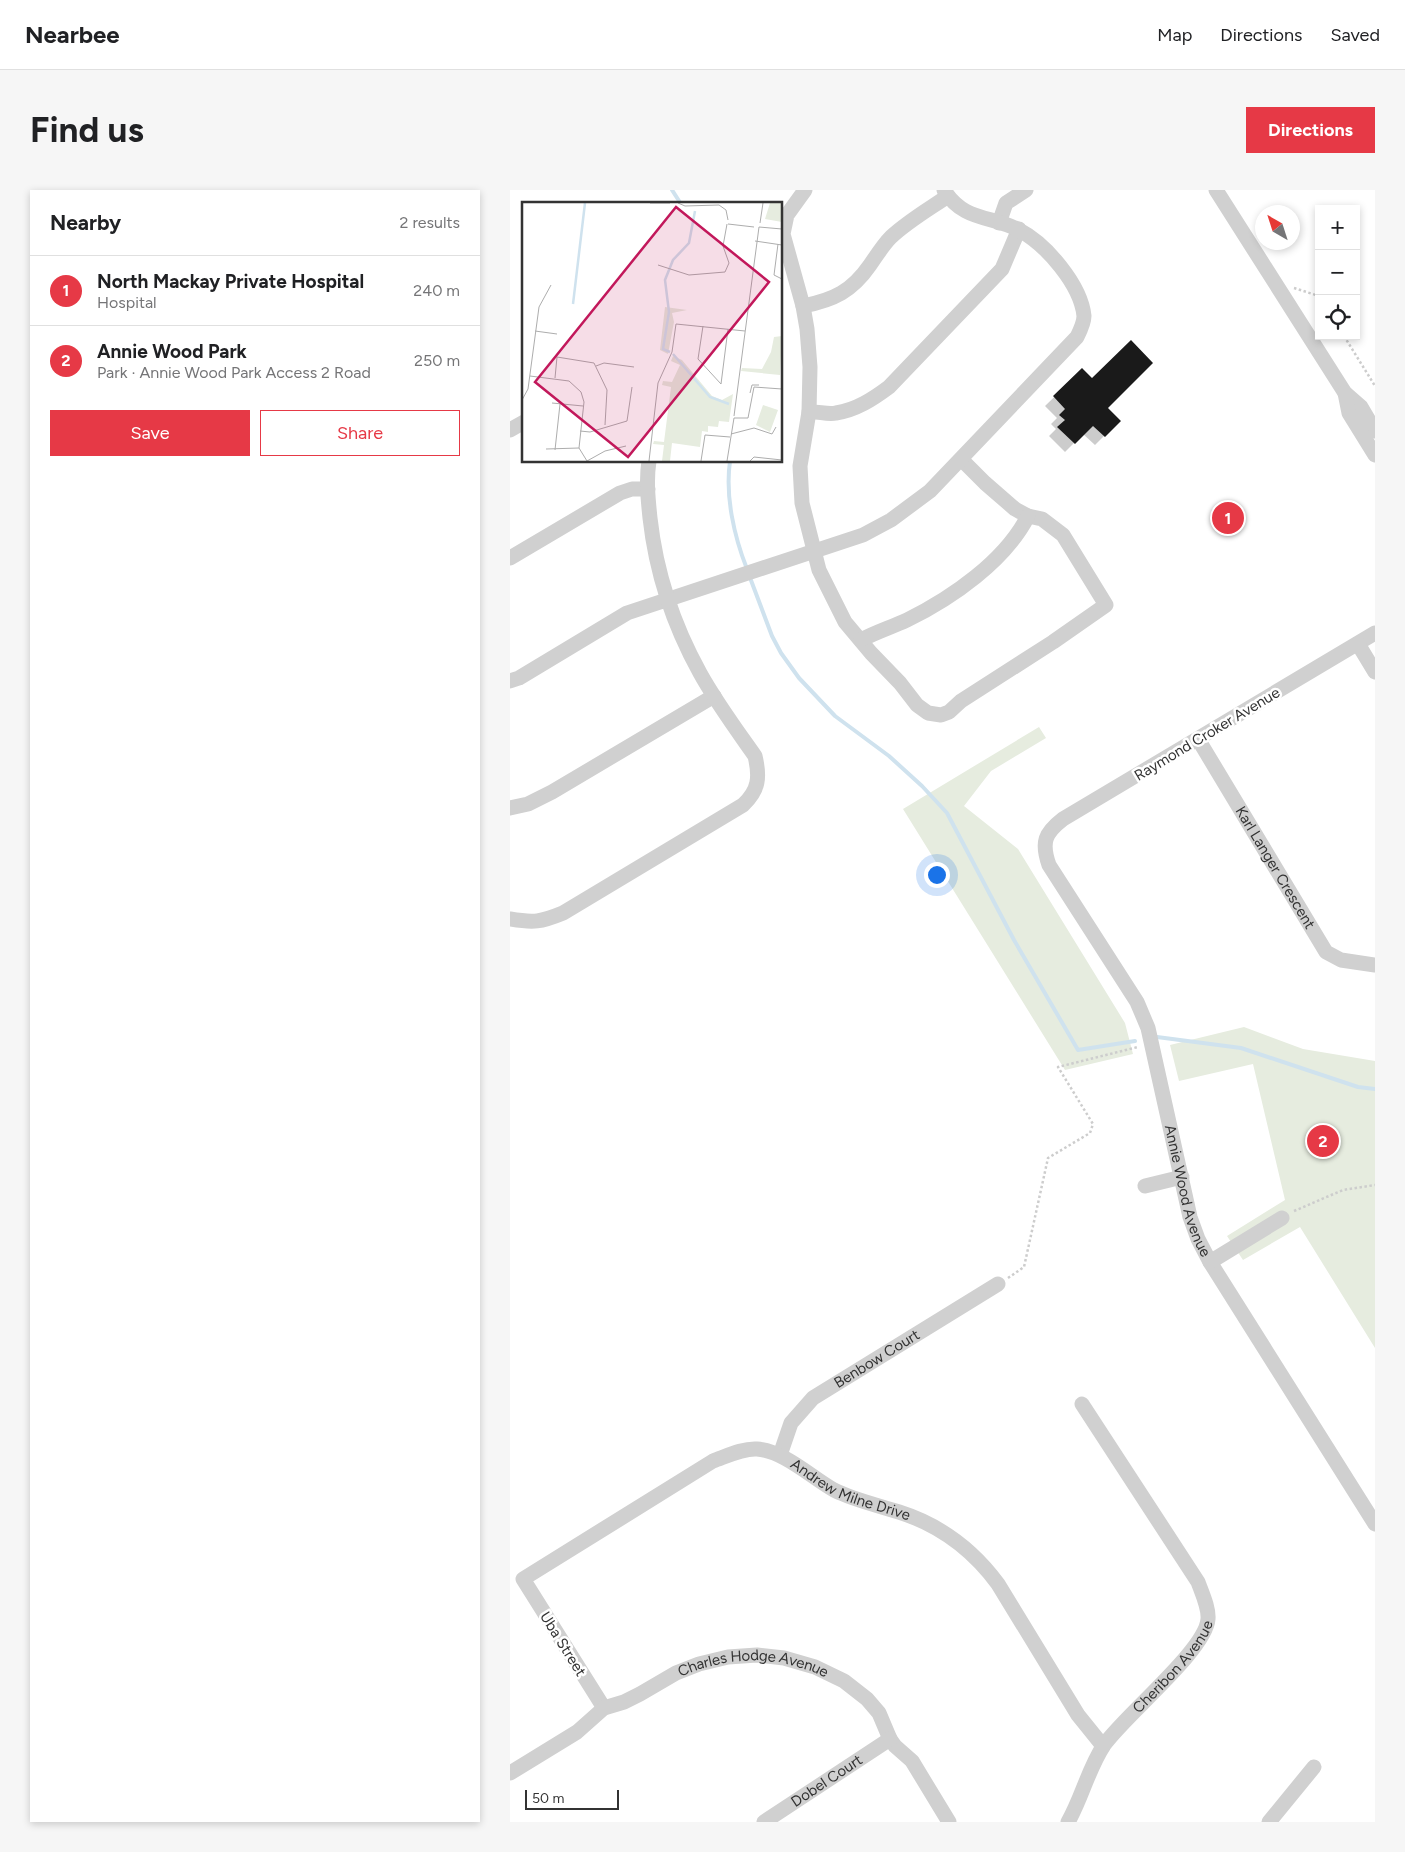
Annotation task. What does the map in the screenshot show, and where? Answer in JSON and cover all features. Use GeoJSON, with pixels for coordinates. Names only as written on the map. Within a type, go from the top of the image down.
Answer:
{"type":"FeatureCollection","features":[{"type":"Feature","properties":{"kind":"street"},"geometry":{"type":"LineString","coordinates":[[805,190],[788,211],[783,231],[803,306],[810,367],[809,412],[800,466],[802,503],[819,570],[845,622],[871,653],[905,689],[917,705],[928,713],[941,715],[950,712],[961,702],[1053,642],[1106,604],[1063,535],[1042,519],[1028,516],[1015,509],[962,460]]}},
{"type":"Feature","properties":{"kind":"street"},"geometry":{"type":"LineString","coordinates":[[999,223],[1006,203],[1026,190]]}},
{"type":"Feature","properties":{"kind":"street"},"geometry":{"type":"LineString","coordinates":[[1216,190],[1345,393],[1361,407],[1375,430]]}},
{"type":"Feature","properties":{"kind":"street"},"geometry":{"type":"LineString","coordinates":[[510,681],[519,678],[627,613],[668,601],[758,568],[864,534],[891,520],[930,492],[962,460],[1078,337],[1084,317],[1077,291],[1061,267],[1042,246],[1019,230],[970,213],[958,206],[946,193],[890,238],[869,267],[849,288],[832,299],[803,306]]}},
{"type":"Feature","properties":{"kind":"street"},"geometry":{"type":"LineString","coordinates":[[809,412],[834,414],[856,408],[875,398],[889,387],[1002,269],[1019,230]]}},
{"type":"Feature","properties":{"kind":"street"},"geometry":{"type":"LineString","coordinates":[[1345,393],[1349,413],[1375,455]]}},
{"type":"Feature","properties":{"kind":"street"},"geometry":{"type":"LineString","coordinates":[[510,430],[522,423]]}},
{"type":"Feature","properties":{"kind":"street"},"geometry":{"type":"LineString","coordinates":[[510,919],[532,922],[546,920],[563,913],[743,805],[753,796],[758,775],[755,756],[714,696],[683,639],[668,601],[652,538],[647,470],[649,462]]}},
{"type":"Feature","properties":{"kind":"street"},"geometry":{"type":"LineString","coordinates":[[510,558],[620,493],[632,489],[648,489]]}},
{"type":"Feature","properties":{"kind":"street"},"geometry":{"type":"LineString","coordinates":[[861,640],[905,621],[976,578],[1015,537],[1028,516]]}},
{"type":"Feature","properties":{"kind":"street","name":"Raymond Croker Avenue"},"geometry":{"type":"LineString","coordinates":[[1045,840],[1051,828],[1063,819],[1375,633]]}},
{"type":"Feature","properties":{"kind":"street"},"geometry":{"type":"LineString","coordinates":[[1358,644],[1375,672]]}},
{"type":"Feature","properties":{"kind":"street"},"geometry":{"type":"LineString","coordinates":[[510,808],[528,804],[552,792],[714,696]]}},
{"type":"Feature","properties":{"kind":"street","name":"Karl Langer Crescent"},"geometry":{"type":"LineString","coordinates":[[1198,739],[1326,952],[1341,960],[1375,965]]}},
{"type":"Feature","properties":{"kind":"street","name":"Annie Wood Avenue"},"geometry":{"type":"LineString","coordinates":[[1045,840],[1044,852],[1049,864],[1137,1002],[1148,1028],[1190,1217],[1198,1239],[1210,1262],[1375,1524]]}},
{"type":"Feature","properties":{"kind":"street"},"geometry":{"type":"LineString","coordinates":[[1145,1186],[1182,1177]]}},
{"type":"Feature","properties":{"kind":"street"},"geometry":{"type":"LineString","coordinates":[[1210,1262],[1282,1218]]}},
{"type":"Feature","properties":{"kind":"street","name":"Benbow Court"},"geometry":{"type":"LineString","coordinates":[[780,1455],[791,1423],[813,1398],[998,1284]]}},
{"type":"Feature","properties":{"kind":"street","name":"Cheribon Avenue"},"geometry":{"type":"LineString","coordinates":[[1068,1822],[1103,1746],[1134,1710],[1186,1658],[1202,1638],[1208,1620],[1205,1601],[1198,1582],[1082,1404]]}},
{"type":"Feature","properties":{"kind":"street","name":"Andrew Milne Drive"},"geometry":{"type":"LineString","coordinates":[[523,1579],[714,1461],[737,1452],[758,1449],[780,1455],[814,1478],[848,1496],[926,1522],[952,1537],[969,1552],[985,1567],[998,1584],[1078,1715],[1103,1746]]}},
{"type":"Feature","properties":{"kind":"street","name":"Uba Street"},"geometry":{"type":"LineString","coordinates":[[523,1579],[604,1708]]}},
{"type":"Feature","properties":{"kind":"street","name":"Charles Hodge Avenue"},"geometry":{"type":"LineString","coordinates":[[510,1773],[577,1732],[604,1708],[624,1702],[676,1673],[699,1664],[728,1657],[757,1655],[784,1658],[815,1667],[844,1681],[867,1699],[879,1713],[890,1739],[912,1761],[950,1822]]}},
{"type":"Feature","properties":{"kind":"street","name":"Dobel Court"},"geometry":{"type":"LineString","coordinates":[[764,1822],[890,1739]]}},
{"type":"Feature","properties":{"kind":"street"},"geometry":{"type":"LineString","coordinates":[[1270,1822],[1314,1767]]}},
{"type":"Feature","properties":{"kind":"path"},"geometry":{"type":"LineString","coordinates":[[1292,287],[1316,295]]}},
{"type":"Feature","properties":{"kind":"path"},"geometry":{"type":"LineString","coordinates":[[1346,340],[1375,386]]}},
{"type":"Feature","properties":{"kind":"path"},"geometry":{"type":"LineString","coordinates":[[998,1284],[1024,1267],[1048,1158],[1090,1133],[1093,1124],[1058,1067],[1152,1045]]}},
{"type":"Feature","properties":{"kind":"path"},"geometry":{"type":"LineString","coordinates":[[1282,1218],[1299,1207],[1343,1190],[1375,1185]]}},
{"type":"Feature","properties":{"kind":"shaded area"},"geometry":{"type":"Polygon","coordinates":[[[1039,727],[1046,738],[991,771],[964,806],[1018,849],[1125,1023],[1133,1054],[1065,1070],[903,809],[1039,727]]]}},
{"type":"Feature","properties":{"kind":"shaded area"},"geometry":{"type":"Polygon","coordinates":[[[1244,1027],[1303,1049],[1375,1061],[1375,1348],[1300,1227],[1243,1260],[1227,1236],[1285,1200],[1253,1064],[1179,1081],[1170,1045],[1244,1027]]]}},
{"type":"Feature","properties":{"kind":"building"},"geometry":{"type":"Polygon","coordinates":[[[1131,340],[1153,363],[1108,408],[1121,421],[1105,437],[1093,426],[1075,444],[1057,427],[1065,420],[1059,415],[1065,409],[1053,396],[1082,368],[1092,378],[1131,340]]]}},
{"type":"Feature","properties":{"kind":"waterway"},"geometry":{"type":"LineString","coordinates":[[672,190],[680,202]]}},
{"type":"Feature","properties":{"kind":"waterway"},"geometry":{"type":"LineString","coordinates":[[730,462],[729,488],[732,516],[738,543],[747,569]]}},
{"type":"Feature","properties":{"kind":"waterway"},"geometry":{"type":"LineString","coordinates":[[749,575],[772,636],[781,653],[799,678],[835,716],[889,756],[922,786],[947,813],[1014,940],[1078,1050],[1135,1041]]}},
{"type":"Feature","properties":{"kind":"waterway"},"geometry":{"type":"LineString","coordinates":[[1157,1037],[1241,1048],[1358,1087],[1375,1089]]}},
{"type":"Feature","properties":{"kind":"place","name":"North Mackay Private Hospital"},"geometry":{"type":"Point","coordinates":[1228,518]}},
{"type":"Feature","properties":{"kind":"place","name":"Annie Wood Park"},"geometry":{"type":"Point","coordinates":[1323,1141]}}]}
